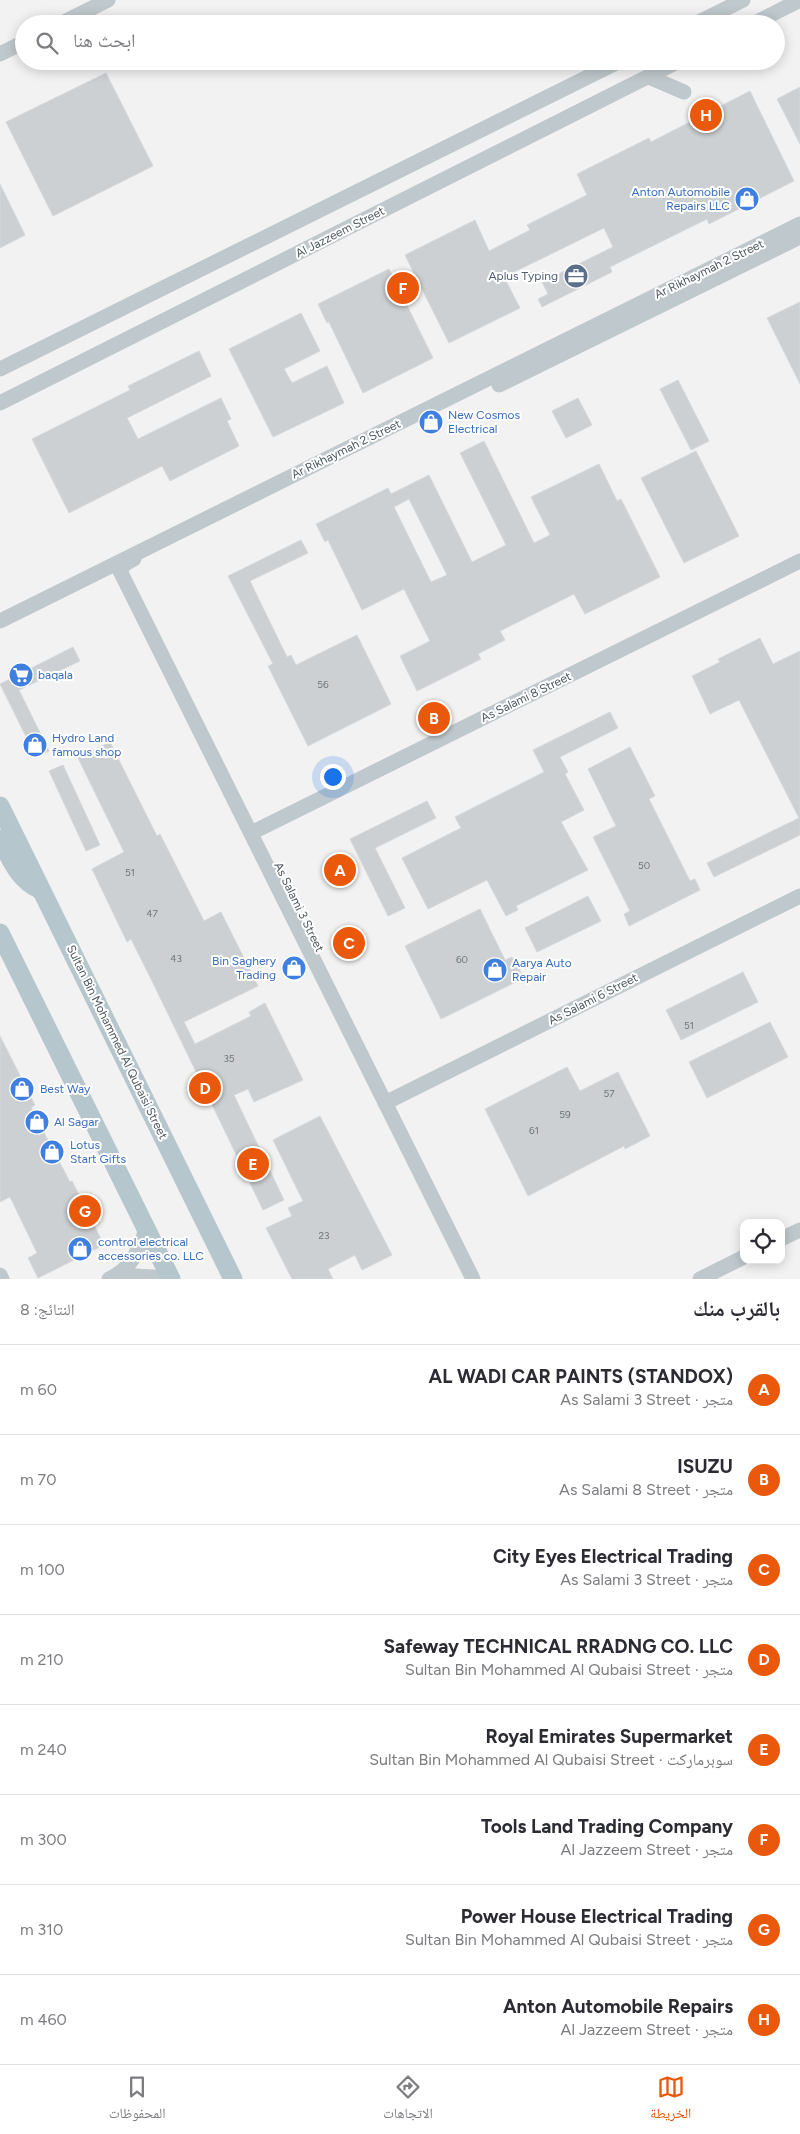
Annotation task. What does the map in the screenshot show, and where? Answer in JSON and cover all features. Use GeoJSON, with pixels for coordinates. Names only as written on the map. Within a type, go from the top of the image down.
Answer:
{"type":"FeatureCollection","features":[{"type":"Feature","properties":{"kind":"main road","name":"Sultan Bin Mohammed Al Qubaisi Street"},"geometry":{"type":"LineString","coordinates":[[0,806],[232,1279]]}},
{"type":"Feature","properties":{"kind":"main road"},"geometry":{"type":"LineString","coordinates":[[0,839],[17,871],[31,885],[42,891]]}},
{"type":"Feature","properties":{"kind":"main road"},"geometry":{"type":"LineString","coordinates":[[0,933],[170,1278]]}},
{"type":"Feature","properties":{"kind":"street"},"geometry":{"type":"LineString","coordinates":[[78,15],[108,0]]}},
{"type":"Feature","properties":{"kind":"street"},"geometry":{"type":"LineString","coordinates":[[713,15],[743,0]]}},
{"type":"Feature","properties":{"kind":"street"},"geometry":{"type":"LineString","coordinates":[[771,15],[800,0]]}},
{"type":"Feature","properties":{"kind":"street"},"geometry":{"type":"LineString","coordinates":[[0,54],[15,46]]}},
{"type":"Feature","properties":{"kind":"street"},"geometry":{"type":"LineString","coordinates":[[0,369],[602,70]]}},
{"type":"Feature","properties":{"kind":"street","name":"Al Jazzeem Street"},"geometry":{"type":"LineString","coordinates":[[0,403],[662,70]]}},
{"type":"Feature","properties":{"kind":"street"},"geometry":{"type":"LineString","coordinates":[[649,77],[684,92]]}},
{"type":"Feature","properties":{"kind":"street","name":"Ar Rikhaymah 2 Street"},"geometry":{"type":"LineString","coordinates":[[0,621],[123,566],[752,254],[800,224]]}},
{"type":"Feature","properties":{"kind":"street","name":"Ar Rikhaymah 2 Street"},"geometry":{"type":"LineString","coordinates":[[0,631],[191,532],[197,528],[199,523],[752,254],[800,236]]}},
{"type":"Feature","properties":{"kind":"street","name":"As Salami 8 Street"},"geometry":{"type":"LineString","coordinates":[[256,831],[800,561]]}},
{"type":"Feature","properties":{"kind":"street","name":"As Salami 3 Street"},"geometry":{"type":"LineString","coordinates":[[123,566],[390,1101],[474,1279]]}},
{"type":"Feature","properties":{"kind":"street","name":"As Salami 6 Street"},"geometry":{"type":"LineString","coordinates":[[390,1101],[800,896]]}},
{"type":"Feature","properties":{"kind":"street","name":"As Salami 3 Street"},"geometry":{"type":"LineString","coordinates":[[390,1101],[484,1279]]}},
{"type":"Feature","properties":{"kind":"street"},"geometry":{"type":"LineString","coordinates":[[114,1277],[134,1260],[146,1230]]}},
{"type":"Feature","properties":{"kind":"street"},"geometry":{"type":"LineString","coordinates":[[785,1237],[800,1230]]}},
{"type":"Feature","properties":{"kind":"street"},"geometry":{"type":"LineString","coordinates":[[700,1279],[740,1259]]}},
{"type":"Feature","properties":{"kind":"street"},"geometry":{"type":"LineString","coordinates":[[0,1274],[2,1279]]}},
{"type":"Feature","properties":{"kind":"street"},"geometry":{"type":"LineString","coordinates":[[114,1277],[170,1278]]}},
{"type":"Feature","properties":{"kind":"building"},"geometry":{"type":"Polygon","coordinates":[[[106,73],[153,166],[53,216],[6,122],[106,73]]]}},
{"type":"Feature","properties":{"kind":"building"},"geometry":{"type":"Polygon","coordinates":[[[800,87],[800,144],[777,99],[800,87]]]}},
{"type":"Feature","properties":{"kind":"building"},"geometry":{"type":"Polygon","coordinates":[[[750,91],[794,181],[709,224],[707,219],[610,267],[612,272],[542,307],[538,299],[548,294],[542,282],[613,247],[604,228],[504,277],[520,308],[449,343],[405,255],[475,220],[489,251],[530,230],[527,225],[587,195],[577,174],[649,138],[651,142],[750,91]]]}},
{"type":"Feature","properties":{"kind":"building"},"geometry":{"type":"Polygon","coordinates":[[[0,184],[25,235],[0,248],[0,184]]]}},
{"type":"Feature","properties":{"kind":"building"},"geometry":{"type":"Polygon","coordinates":[[[389,269],[433,358],[363,393],[329,322],[327,323],[318,304],[389,269]]]}},
{"type":"Feature","properties":{"kind":"building"},"geometry":{"type":"Polygon","coordinates":[[[800,302],[800,384],[767,318],[800,302]]]}},
{"type":"Feature","properties":{"kind":"building"},"geometry":{"type":"Polygon","coordinates":[[[301,313],[320,351],[284,369],[292,383],[327,366],[344,403],[273,437],[229,349],[301,313]]]}},
{"type":"Feature","properties":{"kind":"building"},"geometry":{"type":"Polygon","coordinates":[[[199,351],[211,376],[127,418],[138,439],[221,398],[231,419],[227,421],[239,446],[170,481],[162,466],[69,513],[32,439],[130,390],[128,386],[199,351]]]}},
{"type":"Feature","properties":{"kind":"building"},"geometry":{"type":"Polygon","coordinates":[[[678,380],[709,441],[691,450],[660,389],[678,380]]]}},
{"type":"Feature","properties":{"kind":"building"},"geometry":{"type":"Polygon","coordinates":[[[578,398],[592,425],[566,438],[552,411],[578,398]]]}},
{"type":"Feature","properties":{"kind":"building"},"geometry":{"type":"Polygon","coordinates":[[[484,441],[534,543],[550,535],[531,497],[599,464],[617,501],[621,499],[660,577],[585,614],[574,594],[500,631],[505,640],[478,654],[481,659],[417,691],[400,656],[430,641],[404,589],[362,610],[328,540],[325,542],[316,524],[388,488],[391,494],[429,475],[472,562],[506,545],[460,453],[484,441]],[[409,499],[394,507],[431,582],[447,575],[409,499]]]}},
{"type":"Feature","properties":{"kind":"building"},"geometry":{"type":"Polygon","coordinates":[[[696,451],[739,536],[684,563],[641,478],[696,451]]]}},
{"type":"Feature","properties":{"kind":"building"},"geometry":{"type":"Polygon","coordinates":[[[301,540],[308,553],[250,581],[287,657],[291,655],[296,665],[357,635],[391,704],[308,746],[268,666],[273,664],[228,576],[301,540]]]}},
{"type":"Feature","properties":{"kind":"building"},"geometry":{"type":"Polygon","coordinates":[[[760,638],[773,664],[800,651],[800,835],[714,877],[707,863],[799,818],[739,700],[710,714],[692,676],[720,662],[718,659],[760,638]]]}},
{"type":"Feature","properties":{"kind":"building"},"geometry":{"type":"Polygon","coordinates":[[[73,647],[80,661],[19,690],[49,751],[36,757],[0,684],[73,647]]]}},
{"type":"Feature","properties":{"kind":"building"},"geometry":{"type":"Polygon","coordinates":[[[610,712],[618,728],[560,757],[568,772],[565,774],[584,810],[561,822],[588,870],[516,906],[518,910],[506,916],[487,880],[428,909],[402,858],[461,828],[455,817],[544,772],[533,750],[610,712]]]}},
{"type":"Feature","properties":{"kind":"building"},"geometry":{"type":"Polygon","coordinates":[[[110,742],[157,836],[160,834],[204,921],[221,912],[258,986],[184,1022],[195,1044],[251,1016],[249,1012],[265,1003],[303,1080],[254,1102],[248,1089],[234,1095],[284,1200],[263,1210],[131,939],[127,942],[92,869],[124,852],[78,758],[110,742]]]}},
{"type":"Feature","properties":{"kind":"building"},"geometry":{"type":"Polygon","coordinates":[[[630,747],[655,796],[649,799],[690,881],[695,879],[700,890],[629,926],[624,914],[630,911],[593,837],[616,826],[588,769],[630,747]]]}},
{"type":"Feature","properties":{"kind":"building"},"geometry":{"type":"Polygon","coordinates":[[[63,765],[100,845],[86,851],[49,771],[63,765]]]}},
{"type":"Feature","properties":{"kind":"building"},"geometry":{"type":"Polygon","coordinates":[[[427,801],[436,818],[375,848],[405,908],[388,916],[350,839],[427,801]]]}},
{"type":"Feature","properties":{"kind":"building"},"geometry":{"type":"Polygon","coordinates":[[[588,896],[601,921],[537,952],[525,928],[588,896]]]}},
{"type":"Feature","properties":{"kind":"building"},"geometry":{"type":"Polygon","coordinates":[[[480,909],[505,960],[512,957],[524,978],[441,1019],[405,946],[480,909]]]}},
{"type":"Feature","properties":{"kind":"building"},"geometry":{"type":"Polygon","coordinates":[[[743,972],[758,1002],[681,1040],[666,1010],[743,972]]]}},
{"type":"Feature","properties":{"kind":"building"},"geometry":{"type":"Polygon","coordinates":[[[770,1022],[788,1057],[707,1098],[689,1062],[770,1022]]]}},
{"type":"Feature","properties":{"kind":"building"},"geometry":{"type":"Polygon","coordinates":[[[0,1036],[35,1105],[31,1108],[70,1182],[72,1181],[104,1245],[38,1278],[28,1258],[37,1253],[10,1197],[0,1202],[0,1036]]]}},
{"type":"Feature","properties":{"kind":"building"},"geometry":{"type":"Polygon","coordinates":[[[567,1067],[580,1091],[618,1072],[650,1136],[625,1149],[624,1146],[528,1196],[485,1109],[567,1067]]]}},
{"type":"Feature","properties":{"kind":"building"},"geometry":{"type":"Polygon","coordinates":[[[320,1116],[392,1255],[362,1270],[355,1255],[328,1269],[333,1279],[292,1279],[266,1228],[292,1216],[288,1208],[303,1201],[273,1140],[320,1116]]]}},
{"type":"Feature","properties":{"kind":"place","name":"Anton Automobile Repairs"},"geometry":{"type":"Point","coordinates":[706,115]}},
{"type":"Feature","properties":{"kind":"place","name":"Anton Automobile Repairs LLC"},"geometry":{"type":"Point","coordinates":[747,199]}},
{"type":"Feature","properties":{"kind":"place","name":"Aplus Typing"},"geometry":{"type":"Point","coordinates":[576,276]}},
{"type":"Feature","properties":{"kind":"place","name":"Tools Land Trading Company"},"geometry":{"type":"Point","coordinates":[403,288]}},
{"type":"Feature","properties":{"kind":"place","name":"New Cosmos Electrical"},"geometry":{"type":"Point","coordinates":[431,422]}},
{"type":"Feature","properties":{"kind":"place","name":"baqala"},"geometry":{"type":"Point","coordinates":[21,675]}},
{"type":"Feature","properties":{"kind":"place","name":"ISUZU"},"geometry":{"type":"Point","coordinates":[434,718]}},
{"type":"Feature","properties":{"kind":"place","name":"Hydro Land famous shop"},"geometry":{"type":"Point","coordinates":[35,745]}},
{"type":"Feature","properties":{"kind":"place","name":"AL WADI CAR PAINTS (STANDOX)"},"geometry":{"type":"Point","coordinates":[340,870]}},
{"type":"Feature","properties":{"kind":"place","name":"City Eyes Electrical Trading"},"geometry":{"type":"Point","coordinates":[349,943]}},
{"type":"Feature","properties":{"kind":"place","name":"Bin Saghery Trading"},"geometry":{"type":"Point","coordinates":[294,968]}},
{"type":"Feature","properties":{"kind":"place","name":"Aarya Auto Repair"},"geometry":{"type":"Point","coordinates":[495,970]}},
{"type":"Feature","properties":{"kind":"place","name":"Safeway TECHNICAL RRADNG CO. LLC"},"geometry":{"type":"Point","coordinates":[205,1088]}},
{"type":"Feature","properties":{"kind":"place","name":"Best Way"},"geometry":{"type":"Point","coordinates":[22,1089]}},
{"type":"Feature","properties":{"kind":"place","name":"Al Sagar"},"geometry":{"type":"Point","coordinates":[37,1122]}},
{"type":"Feature","properties":{"kind":"place","name":"Lotus Start Gifts"},"geometry":{"type":"Point","coordinates":[52,1152]}},
{"type":"Feature","properties":{"kind":"place","name":"Royal Emirates Supermarket"},"geometry":{"type":"Point","coordinates":[253,1164]}},
{"type":"Feature","properties":{"kind":"place","name":"Power House Electrical Trading"},"geometry":{"type":"Point","coordinates":[85,1211]}},
{"type":"Feature","properties":{"kind":"place","name":"control electrical accessories co. LLC"},"geometry":{"type":"Point","coordinates":[80,1249]}}]}
